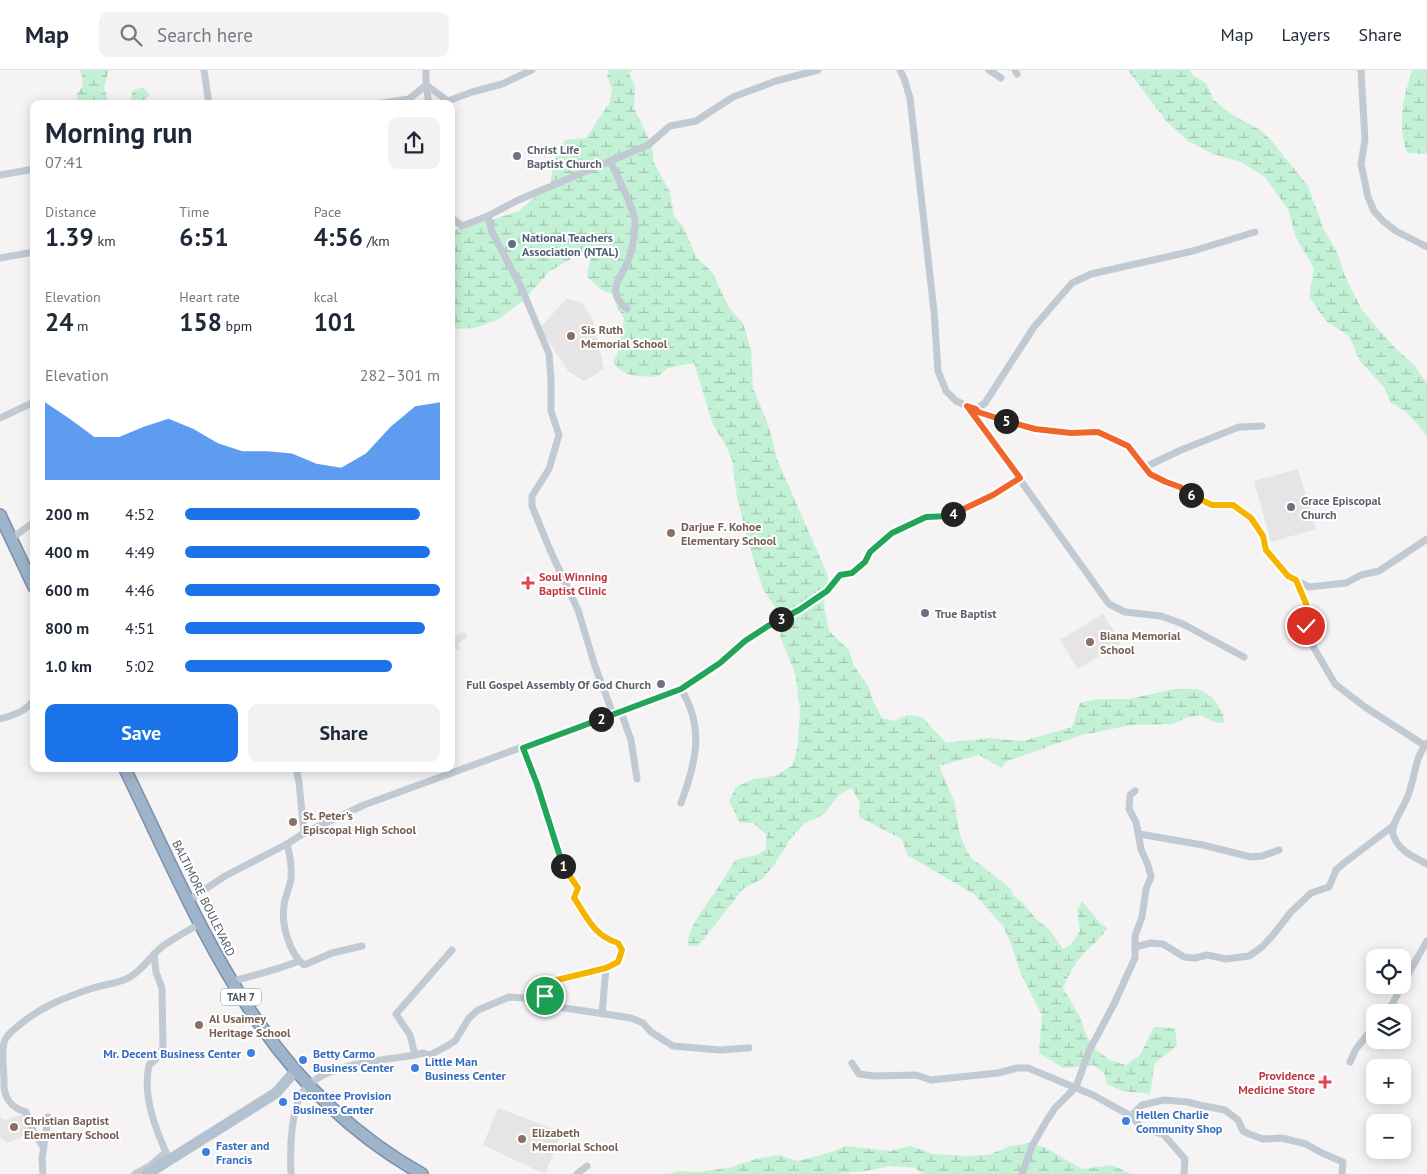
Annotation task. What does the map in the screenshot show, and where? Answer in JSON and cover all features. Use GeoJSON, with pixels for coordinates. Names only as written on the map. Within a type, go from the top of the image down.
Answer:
{"type":"FeatureCollection","features":[{"type":"Feature","properties":{"kind":"highway"},"geometry":{"type":"LineString","coordinates":[[0,515],[30,581]]}},
{"type":"Feature","properties":{"kind":"highway","name":"BALTIMORE BOULEVARD"},"geometry":{"type":"LineString","coordinates":[[126,772],[199,924],[231,982],[267,1036],[308,1086],[349,1124],[393,1158],[422,1174]]}},
{"type":"Feature","properties":{"kind":"main road"},"geometry":{"type":"LineString","coordinates":[[147,1174],[167,1155],[276,1093],[295,1071]]}},
{"type":"Feature","properties":{"kind":"street"},"geometry":{"type":"LineString","coordinates":[[204,70],[208,100]]}},
{"type":"Feature","properties":{"kind":"street"},"geometry":{"type":"LineString","coordinates":[[426,70],[428,100]]}},
{"type":"Feature","properties":{"kind":"street"},"geometry":{"type":"LineString","coordinates":[[451,100],[502,84],[532,70]]}},
{"type":"Feature","properties":{"kind":"street"},"geometry":{"type":"LineString","coordinates":[[455,220],[462,226],[488,216],[516,201],[648,145],[670,126],[696,121],[733,97],[776,81],[818,70]]}},
{"type":"Feature","properties":{"kind":"street"},"geometry":{"type":"LineString","coordinates":[[900,70],[910,98],[934,311],[938,371],[946,391],[956,401],[976,409],[978,412],[1035,429],[1071,433],[1098,432],[1128,446],[1150,474],[1180,487],[1194,498],[1212,505],[1233,505],[1251,518],[1263,536],[1266,550],[1288,576],[1309,587],[1346,583],[1361,575],[1379,571],[1427,539]]}},
{"type":"Feature","properties":{"kind":"street"},"geometry":{"type":"LineString","coordinates":[[989,70],[1001,78]]}},
{"type":"Feature","properties":{"kind":"street"},"geometry":{"type":"LineString","coordinates":[[1361,70],[1365,140],[1361,164],[1368,197],[1374,211],[1383,221],[1396,231],[1427,247]]}},
{"type":"Feature","properties":{"kind":"street"},"geometry":{"type":"LineString","coordinates":[[426,85],[447,100]]}},
{"type":"Feature","properties":{"kind":"street"},"geometry":{"type":"LineString","coordinates":[[402,100],[409,99],[426,85]]}},
{"type":"Feature","properties":{"kind":"street"},"geometry":{"type":"LineString","coordinates":[[610,161],[636,220],[628,260],[617,280],[616,293],[618,302],[626,309]]}},
{"type":"Feature","properties":{"kind":"street"},"geometry":{"type":"LineString","coordinates":[[0,175],[30,170]]}},
{"type":"Feature","properties":{"kind":"street"},"geometry":{"type":"LineString","coordinates":[[488,216],[492,232],[522,289],[548,354],[551,379],[551,411],[559,435],[549,469],[532,496],[532,506],[578,610],[613,714]]}},
{"type":"Feature","properties":{"kind":"street"},"geometry":{"type":"LineString","coordinates":[[976,409],[985,403],[1034,327],[1072,283],[1091,274],[1193,251],[1254,232]]}},
{"type":"Feature","properties":{"kind":"street"},"geometry":{"type":"LineString","coordinates":[[0,258],[30,253]]}},
{"type":"Feature","properties":{"kind":"street"},"geometry":{"type":"LineString","coordinates":[[0,418],[30,404]]}},
{"type":"Feature","properties":{"kind":"street"},"geometry":{"type":"LineString","coordinates":[[967,406],[1109,604],[1125,612],[1161,616],[1183,624],[1244,657]]}},
{"type":"Feature","properties":{"kind":"street"},"geometry":{"type":"LineString","coordinates":[[1144,467],[1239,427],[1262,426]]}},
{"type":"Feature","properties":{"kind":"street"},"geometry":{"type":"LineString","coordinates":[[455,772],[681,689],[720,663],[760,630],[799,610],[827,591],[840,575],[852,573],[865,562],[870,552],[892,533],[926,517],[949,516],[993,495],[1020,478]]}},
{"type":"Feature","properties":{"kind":"street"},"geometry":{"type":"LineString","coordinates":[[11,539],[30,525]]}},
{"type":"Feature","properties":{"kind":"street"},"geometry":{"type":"LineString","coordinates":[[1296,580],[1307,606],[1307,636],[1335,684],[1365,707],[1426,744],[1415,765],[1408,796],[1393,826],[1392,834],[1406,852],[1427,864]]}},
{"type":"Feature","properties":{"kind":"street"},"geometry":{"type":"LineString","coordinates":[[681,689],[690,703],[696,724],[695,756],[689,782],[681,803]]}},
{"type":"Feature","properties":{"kind":"street"},"geometry":{"type":"LineString","coordinates":[[0,719],[20,713],[30,705]]}},
{"type":"Feature","properties":{"kind":"street"},"geometry":{"type":"LineString","coordinates":[[621,712],[631,740],[637,779]]}},
{"type":"Feature","properties":{"kind":"street"},"geometry":{"type":"LineString","coordinates":[[523,748],[537,784],[564,870],[578,888],[574,898],[588,922],[605,939],[618,943],[622,950],[618,962],[606,968],[557,980],[548,986],[545,1005]]}},
{"type":"Feature","properties":{"kind":"street"},"geometry":{"type":"LineString","coordinates":[[297,772],[304,833]]}},
{"type":"Feature","properties":{"kind":"street"},"geometry":{"type":"LineString","coordinates":[[440,777],[441,772]]}},
{"type":"Feature","properties":{"kind":"street"},"geometry":{"type":"LineString","coordinates":[[189,900],[225,876],[288,844],[304,833],[364,805],[454,772]]}},
{"type":"Feature","properties":{"kind":"street"},"geometry":{"type":"LineString","coordinates":[[1022,1174],[1032,1146],[1047,1120],[1076,1087],[1089,1051],[1135,958],[1135,936],[1142,917],[1146,889],[1151,877],[1141,849],[1136,822],[1129,809],[1130,795],[1136,791]]}},
{"type":"Feature","properties":{"kind":"street"},"geometry":{"type":"LineString","coordinates":[[1135,947],[1151,942],[1163,944],[1184,957],[1195,958],[1207,955],[1226,959],[1249,956],[1262,947],[1291,912],[1311,892],[1328,887],[1336,870],[1393,826]]}},
{"type":"Feature","properties":{"kind":"street"},"geometry":{"type":"LineString","coordinates":[[1139,834],[1202,845],[1250,857],[1262,856],[1279,850]]}},
{"type":"Feature","properties":{"kind":"street"},"geometry":{"type":"LineString","coordinates":[[288,844],[291,859],[291,880],[283,906],[284,925],[293,952],[299,961],[304,965],[332,953],[362,946]]}},
{"type":"Feature","properties":{"kind":"street"},"geometry":{"type":"LineString","coordinates":[[43,1147],[33,1131],[26,1112],[16,1109],[8,1100],[3,1090],[4,1041],[12,1031],[34,1013],[59,1000],[95,987],[113,984],[129,978],[144,968],[154,954],[164,946],[199,924]]}},
{"type":"Feature","properties":{"kind":"street"},"geometry":{"type":"LineString","coordinates":[[1411,969],[1427,941]]}},
{"type":"Feature","properties":{"kind":"street"},"geometry":{"type":"LineString","coordinates":[[415,1055],[410,1035],[396,1014],[452,950]]}},
{"type":"Feature","properties":{"kind":"street"},"geometry":{"type":"LineString","coordinates":[[135,1174],[167,1155],[152,1111],[147,1088],[149,1065],[156,1059],[163,1048],[162,988],[156,972],[154,954]]}},
{"type":"Feature","properties":{"kind":"street"},"geometry":{"type":"LineString","coordinates":[[231,982],[261,972],[276,970],[299,961]]}},
{"type":"Feature","properties":{"kind":"street"},"geometry":{"type":"LineString","coordinates":[[602,1014],[606,968]]}},
{"type":"Feature","properties":{"kind":"street"},"geometry":{"type":"LineString","coordinates":[[291,1174],[290,1158],[298,1100],[318,1076],[336,1069],[415,1055],[430,1055],[455,1040],[469,1018],[478,1010],[509,997],[525,998],[545,1005],[631,1018],[643,1022],[651,1032],[673,1046],[694,1047],[702,1050],[749,1048]]}},
{"type":"Feature","properties":{"kind":"street"},"geometry":{"type":"LineString","coordinates":[[1350,1062],[1356,1049],[1366,1036]]}},
{"type":"Feature","properties":{"kind":"street"},"geometry":{"type":"LineString","coordinates":[[852,1063],[860,1074],[874,1076],[916,1075],[931,1080],[1028,1068],[1076,1087],[1131,1116],[1143,1130],[1163,1134],[1184,1159],[1184,1174]]}},
{"type":"Feature","properties":{"kind":"street"},"geometry":{"type":"LineString","coordinates":[[1131,1116],[1142,1105],[1164,1100],[1188,1102],[1225,1110],[1238,1120],[1243,1131],[1249,1134],[1263,1140],[1282,1138],[1306,1144],[1322,1154],[1343,1162],[1342,1174]]}},
{"type":"Feature","properties":{"kind":"street"},"geometry":{"type":"LineString","coordinates":[[43,1174],[43,1147],[48,1117]]}},
{"type":"Feature","properties":{"kind":"street"},"geometry":{"type":"LineString","coordinates":[[577,1174],[587,1166]]}},
{"type":"Feature","properties":{"kind":"shaded area","name":"Sis Ruth Memorial School"},"geometry":{"type":"Polygon","coordinates":[[[566,299],[581,302],[593,320],[604,369],[584,381],[568,371],[540,328],[566,299]]]}},
{"type":"Feature","properties":{"kind":"shaded area"},"geometry":{"type":"Polygon","coordinates":[[[1298,469],[1316,529],[1271,542],[1254,481],[1298,469]]]}},
{"type":"Feature","properties":{"kind":"shaded area","name":"Biana Memorial School"},"geometry":{"type":"Polygon","coordinates":[[[1103,614],[1121,643],[1078,669],[1060,640],[1103,614]]]}},
{"type":"Feature","properties":{"kind":"shaded area"},"geometry":{"type":"Polygon","coordinates":[[[464,631],[468,637],[458,644],[460,648],[455,651],[455,636],[464,631]]]}},
{"type":"Feature","properties":{"kind":"shaded area","name":"Elizabeth Memorial School"},"geometry":{"type":"Polygon","coordinates":[[[498,1108],[562,1132],[545,1174],[483,1145],[498,1108]]]}},
{"type":"Feature","properties":{"kind":"shaded area","name":"Christian Baptist Elementary School"},"geometry":{"type":"Polygon","coordinates":[[[24,1114],[31,1133],[7,1143],[0,1137],[0,1117],[5,1120],[24,1114]]]}},
{"type":"Feature","properties":{"kind":"green space"},"geometry":{"type":"Polygon","coordinates":[[[81,70],[109,70],[104,87],[108,100],[77,100],[77,94],[83,85],[81,70]]]}},
{"type":"Feature","properties":{"kind":"green space"},"geometry":{"type":"Polygon","coordinates":[[[609,70],[632,70],[629,73],[635,87],[634,108],[648,137],[653,151],[653,161],[670,192],[674,216],[684,228],[696,257],[713,273],[729,308],[743,323],[751,350],[753,388],[769,427],[777,459],[828,576],[824,606],[829,631],[849,650],[854,666],[868,686],[882,718],[894,721],[907,715],[922,717],[946,743],[988,738],[1023,741],[1072,727],[1080,703],[1099,699],[1129,699],[1174,689],[1198,689],[1212,697],[1223,713],[1224,723],[1214,722],[1201,715],[1188,717],[1173,724],[1132,725],[1081,735],[1005,762],[1002,768],[979,755],[939,766],[954,801],[960,835],[970,857],[1010,888],[1013,895],[1023,903],[1036,919],[1048,928],[1063,949],[1071,945],[1080,931],[1077,911],[1082,901],[1100,923],[1107,928],[1100,938],[1079,959],[1063,988],[1079,1015],[1086,1035],[1096,1050],[1110,1060],[1126,1065],[1140,1055],[1154,1027],[1175,1028],[1177,1046],[1155,1063],[1150,1094],[1123,1091],[1107,1084],[1104,1073],[1093,1065],[1063,1068],[1039,1053],[1042,1015],[1021,974],[1011,943],[1003,926],[974,894],[907,855],[902,839],[859,817],[860,802],[851,788],[838,796],[823,815],[805,823],[791,838],[774,865],[762,879],[743,889],[698,946],[687,946],[697,918],[735,860],[757,855],[766,849],[766,834],[753,823],[740,823],[729,801],[736,787],[754,779],[775,776],[793,765],[798,744],[800,710],[795,673],[780,637],[784,621],[763,589],[748,542],[737,497],[732,460],[713,425],[694,363],[668,368],[657,377],[627,374],[613,362],[618,352],[624,318],[617,307],[613,294],[603,291],[587,277],[591,256],[582,252],[549,272],[523,301],[499,319],[474,328],[455,329],[455,230],[475,222],[488,221],[519,211],[551,183],[555,161],[565,140],[586,138],[610,102],[612,89],[607,75],[609,70]]]}},
{"type":"Feature","properties":{"kind":"green space"},"geometry":{"type":"Polygon","coordinates":[[[1128,70],[1189,70],[1194,76],[1206,83],[1213,99],[1229,113],[1260,130],[1270,139],[1308,186],[1324,230],[1337,252],[1344,274],[1362,310],[1394,347],[1413,364],[1427,383],[1427,437],[1405,411],[1391,403],[1384,387],[1360,361],[1349,336],[1326,321],[1309,297],[1314,268],[1296,238],[1288,209],[1265,177],[1241,162],[1213,154],[1188,141],[1167,122],[1128,70]]]}},
{"type":"Feature","properties":{"kind":"green space"},"geometry":{"type":"Polygon","coordinates":[[[1412,70],[1427,70],[1427,154],[1407,153],[1402,131],[1402,111],[1412,70]]]}},
{"type":"Feature","properties":{"kind":"green space"},"geometry":{"type":"Polygon","coordinates":[[[143,87],[150,95],[144,100],[131,100],[132,91],[143,87]]]}},
{"type":"Feature","properties":{"kind":"green space"},"geometry":{"type":"Polygon","coordinates":[[[1031,1143],[1046,1148],[1082,1169],[1112,1165],[1131,1174],[924,1174],[915,1168],[891,1166],[836,1174],[669,1174],[677,1171],[698,1172],[728,1168],[756,1159],[779,1155],[798,1161],[832,1152],[845,1146],[889,1151],[911,1146],[933,1154],[967,1156],[989,1155],[1010,1146],[1031,1143]]]}},
{"type":"Feature","properties":{"kind":"place","name":"Christ Life Baptist Church"},"geometry":{"type":"Point","coordinates":[517,156]}},
{"type":"Feature","properties":{"kind":"place","name":"National Teachers Association (NTAL)"},"geometry":{"type":"Point","coordinates":[512,244]}},
{"type":"Feature","properties":{"kind":"place","name":"Sis Ruth Memorial School"},"geometry":{"type":"Point","coordinates":[571,336]}},
{"type":"Feature","properties":{"kind":"place","name":"Grace Episcopal Church"},"geometry":{"type":"Point","coordinates":[1291,507]}},
{"type":"Feature","properties":{"kind":"place","name":"Darjue F. Kohoe Elementary School"},"geometry":{"type":"Point","coordinates":[671,533]}},
{"type":"Feature","properties":{"kind":"place","name":"Soul Winning Baptist Clinic"},"geometry":{"type":"Point","coordinates":[528,583]}},
{"type":"Feature","properties":{"kind":"place","name":"True Baptist"},"geometry":{"type":"Point","coordinates":[925,613]}},
{"type":"Feature","properties":{"kind":"place","name":"Biana Memorial School"},"geometry":{"type":"Point","coordinates":[1090,642]}},
{"type":"Feature","properties":{"kind":"place","name":"Full Gospel Assembly Of God Church"},"geometry":{"type":"Point","coordinates":[661,684]}},
{"type":"Feature","properties":{"kind":"place","name":"St. Peter's Episcopal High School"},"geometry":{"type":"Point","coordinates":[293,822]}},
{"type":"Feature","properties":{"kind":"place","name":"Al Usaimey Heritage School"},"geometry":{"type":"Point","coordinates":[199,1025]}},
{"type":"Feature","properties":{"kind":"place","name":"Mr. Decent Business Center"},"geometry":{"type":"Point","coordinates":[251,1053]}},
{"type":"Feature","properties":{"kind":"place","name":"Betty Carmo Business Center"},"geometry":{"type":"Point","coordinates":[303,1060]}},
{"type":"Feature","properties":{"kind":"place","name":"Little Man Business Center"},"geometry":{"type":"Point","coordinates":[415,1068]}},
{"type":"Feature","properties":{"kind":"place","name":"Providence Medicine Store"},"geometry":{"type":"Point","coordinates":[1325,1082]}},
{"type":"Feature","properties":{"kind":"place","name":"Decontee Provision Business Center"},"geometry":{"type":"Point","coordinates":[283,1102]}},
{"type":"Feature","properties":{"kind":"place","name":"Hellen Charlie Community Shop"},"geometry":{"type":"Point","coordinates":[1126,1121]}},
{"type":"Feature","properties":{"kind":"place","name":"Christian Baptist Elementary School"},"geometry":{"type":"Point","coordinates":[14,1127]}},
{"type":"Feature","properties":{"kind":"place","name":"Elizabeth Memorial School"},"geometry":{"type":"Point","coordinates":[522,1139]}},
{"type":"Feature","properties":{"kind":"place","name":"Faster and Francis"},"geometry":{"type":"Point","coordinates":[206,1152]}},
{"type":"Feature","properties":{"kind":"route"},"geometry":{"type":"LineString","coordinates":[[545,996],[548,986],[557,980],[606,968],[618,962],[622,950],[618,943],[605,939],[588,922],[574,898],[578,888],[564,870],[537,784],[523,748],[681,689],[720,663],[745,641],[768,626],[799,610],[827,591],[840,575],[852,573],[865,562],[870,552],[892,533],[926,517],[949,516],[993,495],[1020,478],[967,406],[976,409],[978,412],[1035,429],[1071,433],[1098,432],[1128,446],[1150,474],[1180,487],[1194,498],[1212,505],[1233,505],[1251,518],[1263,536],[1266,550],[1288,576],[1296,580],[1307,606],[1306,626]]}}]}
